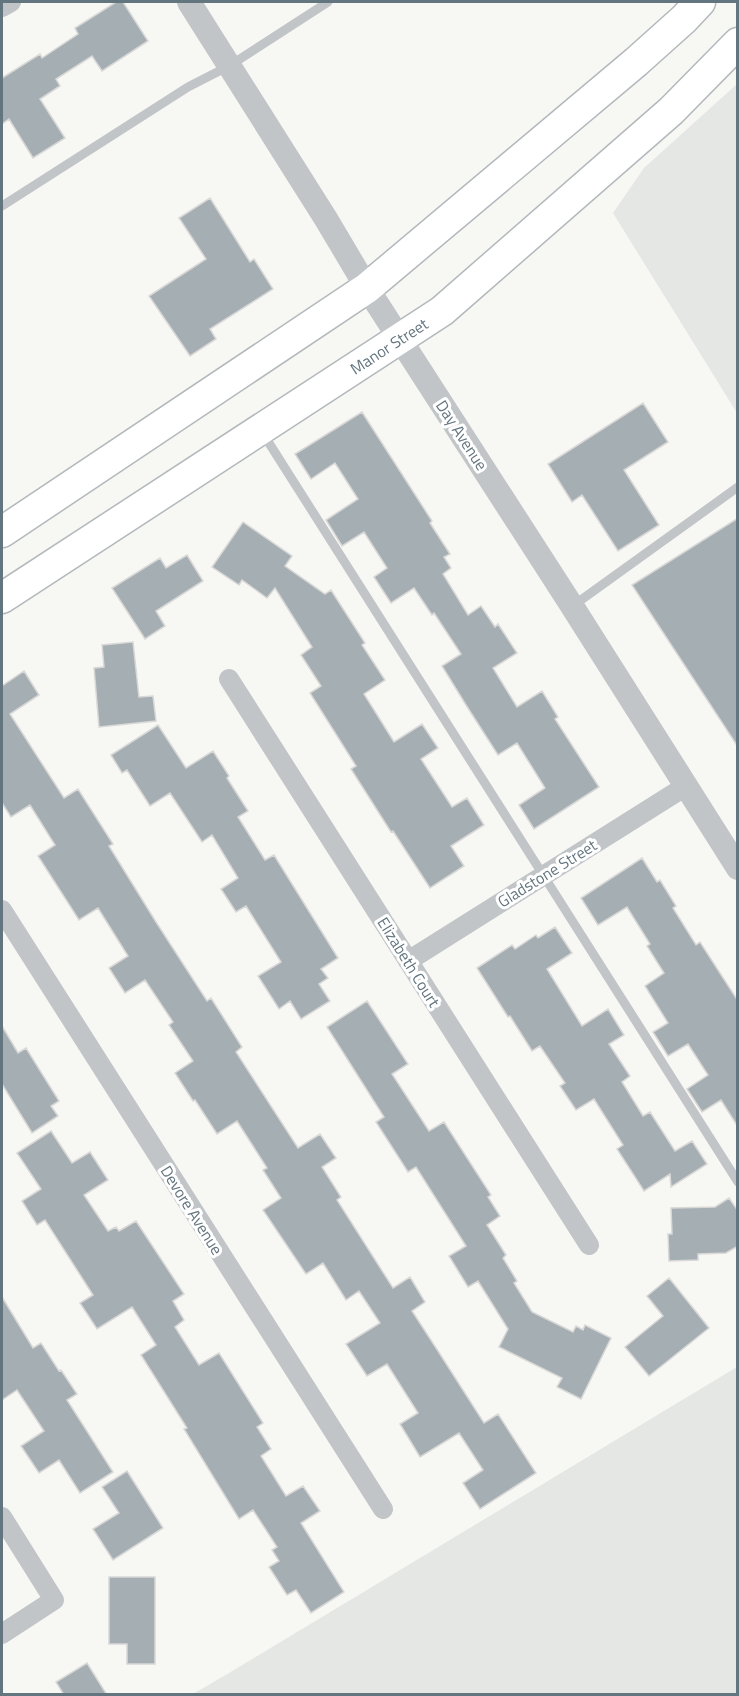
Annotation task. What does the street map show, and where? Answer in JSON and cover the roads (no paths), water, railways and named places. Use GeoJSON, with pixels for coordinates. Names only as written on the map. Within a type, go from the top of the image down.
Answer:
{"type":"FeatureCollection","features":[{"type":"Feature","properties":{"kind":"main road"},"geometry":{"type":"LineString","coordinates":[[2,532],[367,288],[628,70],[684,20],[700,2]]}},
{"type":"Feature","properties":{"kind":"main road","name":"Manor Street"},"geometry":{"type":"LineString","coordinates":[[2,598],[442,311],[671,111],[738,44]]}},
{"type":"Feature","properties":{"kind":"street"},"geometry":{"type":"LineString","coordinates":[[2,7],[11,2]]}},
{"type":"Feature","properties":{"kind":"street","name":"Day Avenue"},"geometry":{"type":"LineString","coordinates":[[189,2],[399,339],[738,868]]}},
{"type":"Feature","properties":{"kind":"street","name":"Elizabeth Court"},"geometry":{"type":"LineString","coordinates":[[229,679],[589,1245]]}},
{"type":"Feature","properties":{"kind":"street","name":"Gladstone Street"},"geometry":{"type":"LineString","coordinates":[[408,961],[686,786]]}},
{"type":"Feature","properties":{"kind":"street","name":"Devore Avenue"},"geometry":{"type":"LineString","coordinates":[[2,910],[383,1509]]}},
{"type":"Feature","properties":{"kind":"street"},"geometry":{"type":"LineString","coordinates":[[2,1517],[54,1600],[2,1634]]}},
{"type":"Feature","properties":{"kind":"lane"},"geometry":{"type":"LineString","coordinates":[[2,206],[188,87],[230,66],[328,2]]}},
{"type":"Feature","properties":{"kind":"lane"},"geometry":{"type":"LineString","coordinates":[[260,430],[738,1182]]}},
{"type":"Feature","properties":{"kind":"lane"},"geometry":{"type":"LineString","coordinates":[[572,606],[738,487]]}}]}
